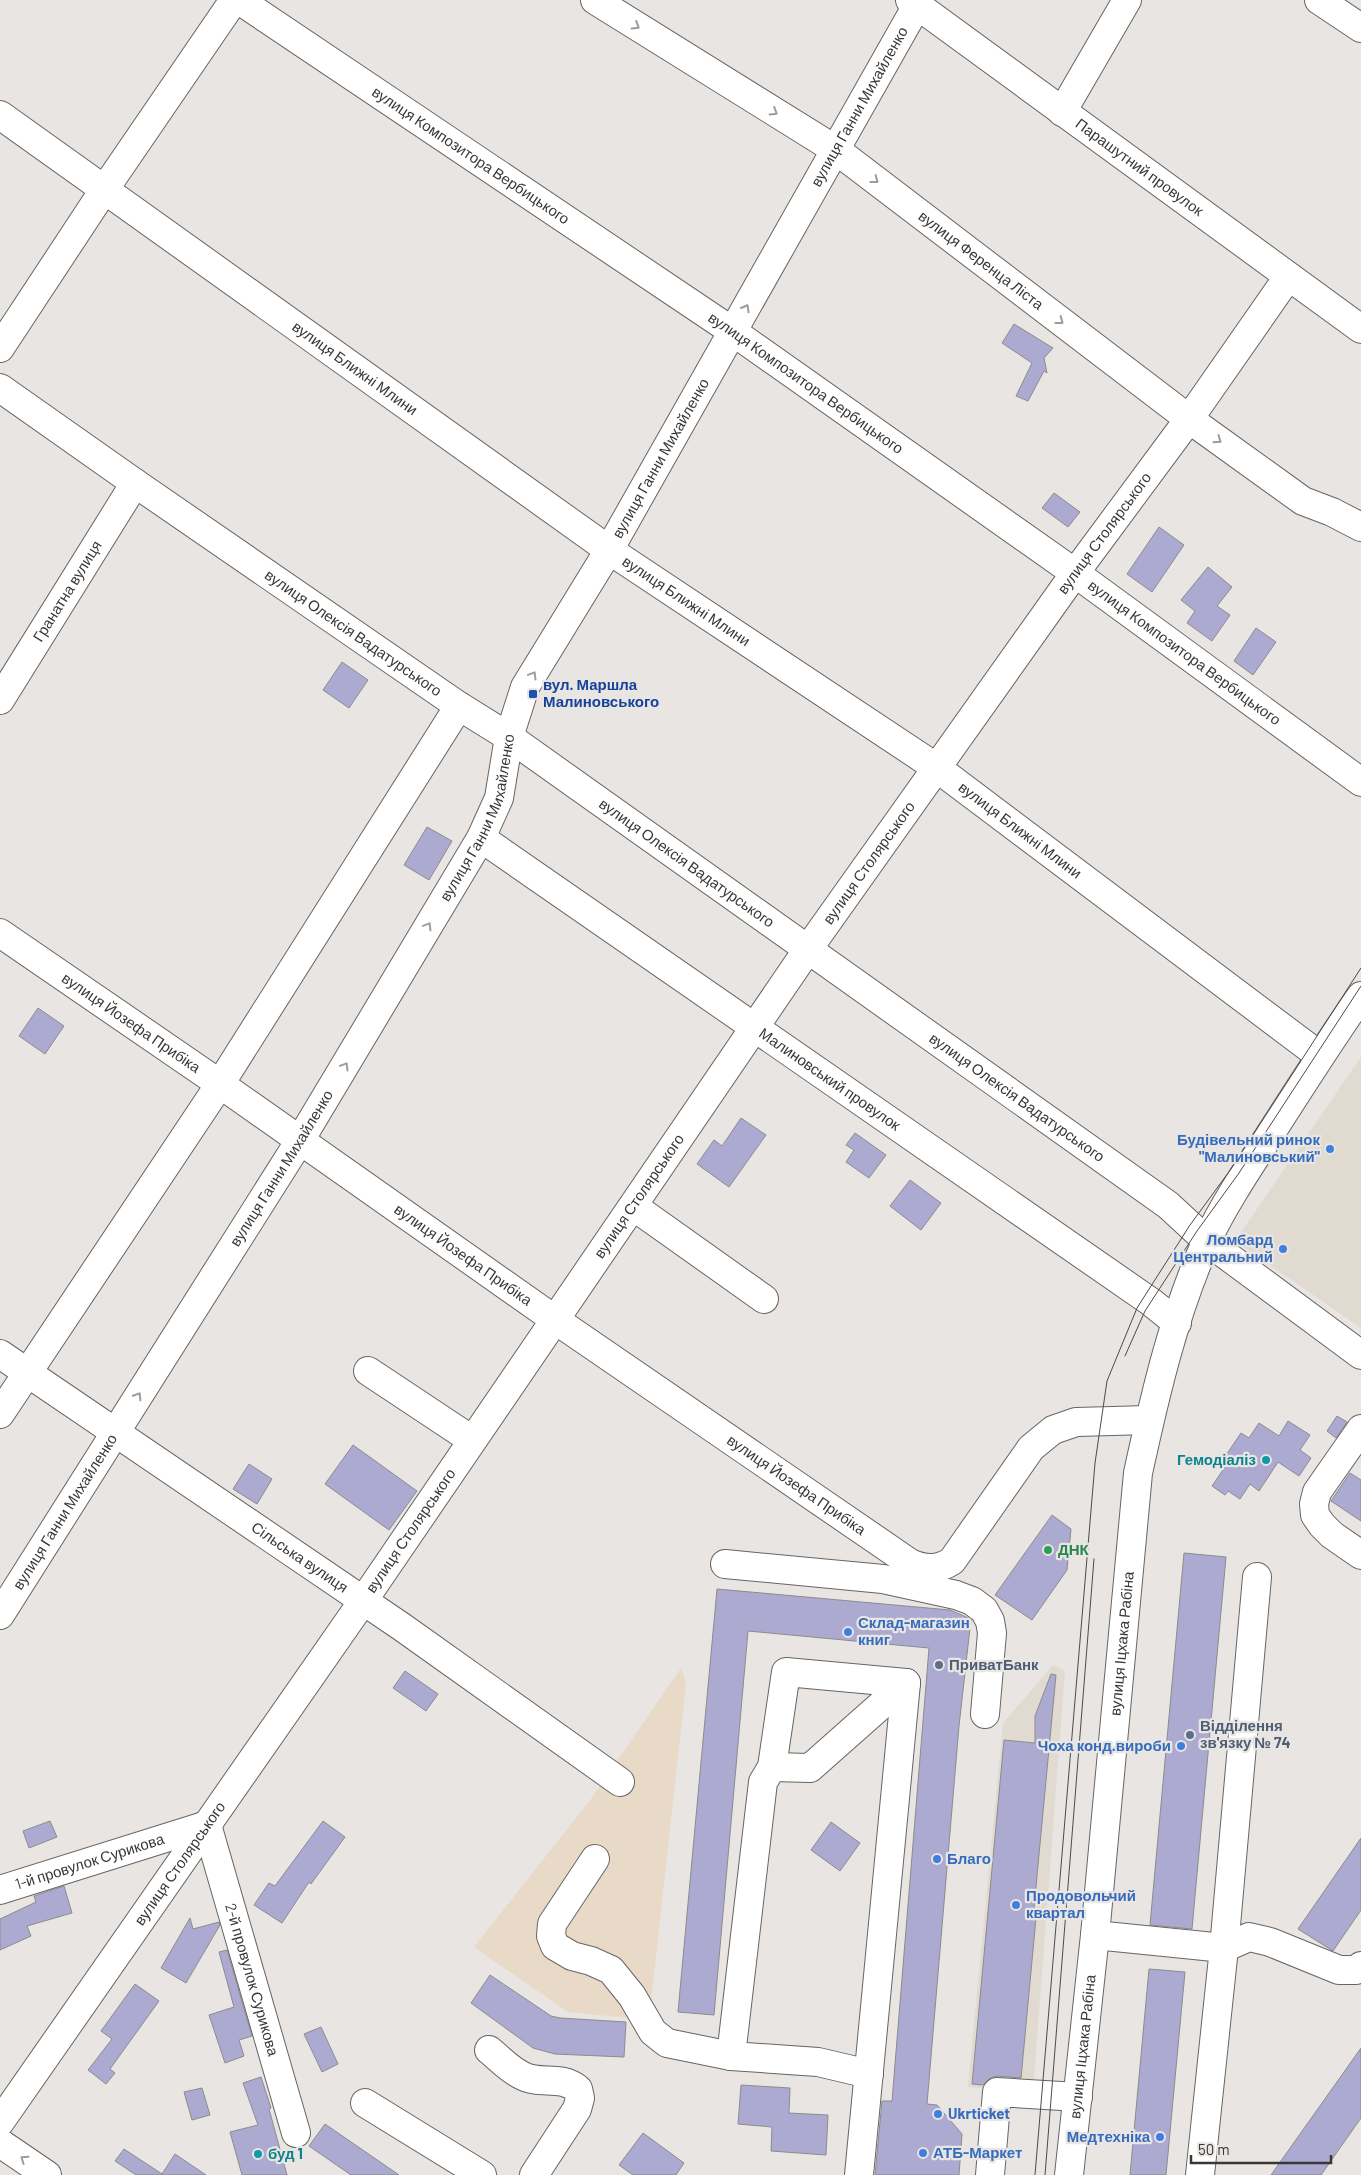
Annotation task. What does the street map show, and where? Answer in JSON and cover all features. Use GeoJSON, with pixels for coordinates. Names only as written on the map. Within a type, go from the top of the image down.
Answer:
{"type":"FeatureCollection","features":[{"type":"Feature","properties":{"kind":"street"},"geometry":{"type":"LineString","coordinates":[[0,348],[104,190],[234,0]]}},
{"type":"Feature","properties":{"kind":"street","name":"вулиця Композитора Вербицького"},"geometry":{"type":"LineString","coordinates":[[238,0],[732,331],[1075,573],[1361,782]]}},
{"type":"Feature","properties":{"kind":"street","name":"вулиця Ференца Ліста"},"geometry":{"type":"LineString","coordinates":[[595,0],[836,150],[1189,420],[1303,501],[1332,512],[1361,527]]}},
{"type":"Feature","properties":{"kind":"street"},"geometry":{"type":"LineString","coordinates":[[1062,112],[1128,0]]}},
{"type":"Feature","properties":{"kind":"street"},"geometry":{"type":"LineString","coordinates":[[1320,0],[1361,28]]}},
{"type":"Feature","properties":{"kind":"street","name":"вулиця Ганни Михайленко"},"geometry":{"type":"LineString","coordinates":[[0,1615],[299,1142],[481,838],[500,798],[509,737],[525,687],[609,550],[836,150],[916,2]]}},
{"type":"Feature","properties":{"kind":"street","name":"Парашутний провулок"},"geometry":{"type":"LineString","coordinates":[[916,2],[1288,278],[1360,325]]}},
{"type":"Feature","properties":{"kind":"street","name":"вулиця Ближні Млини"},"geometry":{"type":"LineString","coordinates":[[0,115],[609,550],[937,768],[1320,1056]]}},
{"type":"Feature","properties":{"kind":"street","name":"вулиця Столярського"},"geometry":{"type":"LineString","coordinates":[[0,2122],[363,1601],[554,1319],[756,1028],[808,949],[1075,573],[1189,420],[1288,278]]}},
{"type":"Feature","properties":{"kind":"street","name":"вулиця Олексія Вадатурського"},"geometry":{"type":"LineString","coordinates":[[0,388],[134,483],[459,706],[509,737],[1168,1204],[1207,1241],[1361,1355]]}},
{"type":"Feature","properties":{"kind":"street","name":"Гранатна вулиця"},"geometry":{"type":"LineString","coordinates":[[0,700],[10,666],[134,483]]}},
{"type":"Feature","properties":{"kind":"street"},"geometry":{"type":"LineString","coordinates":[[0,1414],[220,1084],[459,706]]}},
{"type":"Feature","properties":{"kind":"street","name":"Малиновський провулок"},"geometry":{"type":"LineString","coordinates":[[481,838],[1151,1302],[1177,1323]]}},
{"type":"Feature","properties":{"kind":"street","name":"вулиця Йозефа Прибіка"},"geometry":{"type":"LineString","coordinates":[[0,933],[220,1084],[299,1142],[554,1319],[910,1563],[931,1574]]}},
{"type":"Feature","properties":{"kind":"street","name":"вулиця Іцхака Рабіна"},"geometry":{"type":"LineString","coordinates":[[1070,2175],[1095,1935],[1138,1473],[1149,1420],[1188,1288],[1207,1241],[1227,1202],[1320,1056],[1361,996]]}},
{"type":"Feature","properties":{"kind":"street"},"geometry":{"type":"LineString","coordinates":[[633,1206],[764,1299]]}},
{"type":"Feature","properties":{"kind":"street","name":"Сільська вулиця"},"geometry":{"type":"LineString","coordinates":[[0,1354],[363,1601],[620,1782]]}},
{"type":"Feature","properties":{"kind":"street"},"geometry":{"type":"LineString","coordinates":[[368,1371],[472,1440]]}},
{"type":"Feature","properties":{"kind":"street"},"geometry":{"type":"LineString","coordinates":[[724,1564],[883,1579],[931,1574],[952,1561],[1031,1448],[1053,1430],[1076,1422],[1149,1420]]}},
{"type":"Feature","properties":{"kind":"street"},"geometry":{"type":"LineString","coordinates":[[1361,1429],[1317,1492],[1314,1504],[1315,1515],[1322,1525],[1332,1535],[1361,1556]]}},
{"type":"Feature","properties":{"kind":"street"},"geometry":{"type":"LineString","coordinates":[[931,1574],[956,1595],[972,1601],[984,1610],[990,1621],[992,1633],[985,1714]]}},
{"type":"Feature","properties":{"kind":"street"},"geometry":{"type":"LineString","coordinates":[[1200,2175],[1224,1948],[1257,1576]]}},
{"type":"Feature","properties":{"kind":"street"},"geometry":{"type":"LineString","coordinates":[[731,2056],[763,1782],[772,1767],[786,1672],[906,1683]]}},
{"type":"Feature","properties":{"kind":"street"},"geometry":{"type":"LineString","coordinates":[[772,1767],[810,1768],[906,1683]]}},
{"type":"Feature","properties":{"kind":"street"},"geometry":{"type":"LineString","coordinates":[[859,2175],[906,1683]]}},
{"type":"Feature","properties":{"kind":"street","name":"1-й провулок Сурикова"},"geometry":{"type":"LineString","coordinates":[[0,1890],[207,1825]]}},
{"type":"Feature","properties":{"kind":"street","name":"2-й провулок Сурикова"},"geometry":{"type":"LineString","coordinates":[[207,1825],[296,2133]]}},
{"type":"Feature","properties":{"kind":"street"},"geometry":{"type":"LineString","coordinates":[[595,1859],[552,1924],[551,1936],[555,1946],[572,1956],[591,1961],[611,1970],[632,1996],[653,2032],[667,2043],[731,2056],[818,2062],[869,2074]]}},
{"type":"Feature","properties":{"kind":"street"},"geometry":{"type":"LineString","coordinates":[[1095,1935],[1224,1948],[1249,1938],[1270,1942],[1338,1970],[1356,1970],[1361,1966]]}},
{"type":"Feature","properties":{"kind":"street"},"geometry":{"type":"LineString","coordinates":[[489,2050],[521,2075],[538,2080],[569,2082],[578,2089],[580,2098],[577,2109],[534,2175]]}},
{"type":"Feature","properties":{"kind":"street"},"geometry":{"type":"LineString","coordinates":[[990,2175],[997,2092],[1078,2097]]}},
{"type":"Feature","properties":{"kind":"street"},"geometry":{"type":"LineString","coordinates":[[365,2103],[482,2175]]}},
{"type":"Feature","properties":{"kind":"street"},"geometry":{"type":"LineString","coordinates":[[0,2143],[47,2175]]}},
{"type":"Feature","properties":{"kind":"shaded area","name":"Будівельний ринок \"Малиновський\""},"geometry":{"type":"Polygon","coordinates":[[[1361,1057],[1361,1328],[1235,1241],[1361,1057]]]}},
{"type":"Feature","properties":{"kind":"shaded area","name":"Продовольчий квартал"},"geometry":{"type":"Polygon","coordinates":[[[1053,1665],[1065,1671],[1033,2092],[968,2087],[1003,1723],[1053,1665]]]}},
{"type":"Feature","properties":{"kind":"shaded area"},"geometry":{"type":"Polygon","coordinates":[[[681,1668],[686,1683],[649,2020],[568,2012],[474,1947],[591,1799],[681,1668]]]}},
{"type":"Feature","properties":{"kind":"building"},"geometry":{"type":"Polygon","coordinates":[[[1014,324],[1053,348],[1044,358],[1047,373],[1044,371],[1028,401],[1016,396],[1032,363],[1002,343],[1014,324]]]}},
{"type":"Feature","properties":{"kind":"building"},"geometry":{"type":"Polygon","coordinates":[[[1054,493],[1080,512],[1068,527],[1042,508],[1054,493]]]}},
{"type":"Feature","properties":{"kind":"building"},"geometry":{"type":"Polygon","coordinates":[[[1159,527],[1184,545],[1152,592],[1127,574],[1159,527]]]}},
{"type":"Feature","properties":{"kind":"building"},"geometry":{"type":"Polygon","coordinates":[[[1208,567],[1232,587],[1217,606],[1230,615],[1212,641],[1187,623],[1195,611],[1181,600],[1208,567]]]}},
{"type":"Feature","properties":{"kind":"building"},"geometry":{"type":"Polygon","coordinates":[[[1256,628],[1276,642],[1253,675],[1234,661],[1256,628]]]}},
{"type":"Feature","properties":{"kind":"building"},"geometry":{"type":"Polygon","coordinates":[[[342,662],[368,680],[349,708],[323,690],[342,662]]]}},
{"type":"Feature","properties":{"kind":"building"},"geometry":{"type":"Polygon","coordinates":[[[427,827],[452,841],[429,880],[404,865],[427,827]]]}},
{"type":"Feature","properties":{"kind":"building"},"geometry":{"type":"Polygon","coordinates":[[[38,1008],[64,1026],[45,1054],[19,1036],[38,1008]]]}},
{"type":"Feature","properties":{"kind":"building"},"geometry":{"type":"Polygon","coordinates":[[[741,1118],[766,1135],[729,1187],[697,1164],[714,1140],[722,1146],[741,1118]]]}},
{"type":"Feature","properties":{"kind":"building"},"geometry":{"type":"Polygon","coordinates":[[[855,1133],[886,1155],[869,1178],[846,1162],[854,1150],[846,1145],[855,1133]]]}},
{"type":"Feature","properties":{"kind":"building"},"geometry":{"type":"Polygon","coordinates":[[[910,1180],[941,1203],[921,1230],[890,1206],[910,1180]]]}},
{"type":"Feature","properties":{"kind":"building"},"geometry":{"type":"Polygon","coordinates":[[[1337,1416],[1347,1422],[1336,1438],[1327,1431],[1337,1416]]]}},
{"type":"Feature","properties":{"kind":"building","name":"Гемодіаліз"},"geometry":{"type":"Polygon","coordinates":[[[1288,1421],[1310,1435],[1300,1450],[1311,1458],[1299,1476],[1278,1462],[1259,1491],[1250,1484],[1240,1499],[1228,1491],[1225,1495],[1212,1486],[1225,1467],[1220,1464],[1241,1433],[1249,1438],[1259,1423],[1279,1436],[1288,1421]]]}},
{"type":"Feature","properties":{"kind":"building"},"geometry":{"type":"Polygon","coordinates":[[[353,1445],[417,1491],[389,1530],[325,1484],[353,1445]]]}},
{"type":"Feature","properties":{"kind":"building"},"geometry":{"type":"Polygon","coordinates":[[[249,1464],[272,1479],[257,1504],[233,1489],[249,1464]]]}},
{"type":"Feature","properties":{"kind":"building"},"geometry":{"type":"Polygon","coordinates":[[[1350,1473],[1361,1480],[1361,1521],[1331,1501],[1350,1473]]]}},
{"type":"Feature","properties":{"kind":"building","name":"ДНК"},"geometry":{"type":"Polygon","coordinates":[[[1052,1515],[1071,1529],[1067,1570],[1032,1620],[995,1595],[1052,1515]]]}},
{"type":"Feature","properties":{"kind":"building"},"geometry":{"type":"Polygon","coordinates":[[[1184,1553],[1226,1557],[1192,1929],[1150,1925],[1184,1553]]]}},
{"type":"Feature","properties":{"kind":"building"},"geometry":{"type":"Polygon","coordinates":[[[717,1589],[950,1610],[971,1619],[959,1726],[927,2104],[937,2105],[962,2134],[959,2175],[875,2175],[882,2101],[892,2101],[929,1648],[748,1631],[714,2015],[678,2012],[717,1589]]]}},
{"type":"Feature","properties":{"kind":"building"},"geometry":{"type":"Polygon","coordinates":[[[405,1671],[438,1694],[426,1711],[393,1688],[405,1671]]]}},
{"type":"Feature","properties":{"kind":"building","name":"Продовольчий квартал"},"geometry":{"type":"Polygon","coordinates":[[[1051,1674],[1056,1675],[1033,1918],[1036,1918],[1021,2078],[997,2076],[990,2078],[983,2085],[972,2084],[1004,1740],[1035,1743],[1035,1716],[1051,1674]]]}},
{"type":"Feature","properties":{"kind":"building"},"geometry":{"type":"Polygon","coordinates":[[[50,1821],[57,1837],[29,1848],[23,1831],[50,1821]]]}},
{"type":"Feature","properties":{"kind":"building"},"geometry":{"type":"Polygon","coordinates":[[[323,1821],[345,1837],[311,1884],[309,1882],[282,1923],[254,1905],[269,1883],[275,1886],[323,1821]]]}},
{"type":"Feature","properties":{"kind":"building"},"geometry":{"type":"Polygon","coordinates":[[[831,1822],[860,1843],[840,1871],[811,1850],[831,1822]]]}},
{"type":"Feature","properties":{"kind":"building"},"geometry":{"type":"Polygon","coordinates":[[[1361,1838],[1361,1910],[1333,1951],[1298,1929],[1361,1838]]]}},
{"type":"Feature","properties":{"kind":"building"},"geometry":{"type":"Polygon","coordinates":[[[64,1886],[72,1913],[27,1926],[31,1936],[0,1950],[0,1919],[36,1902],[34,1896],[64,1886]]]}},
{"type":"Feature","properties":{"kind":"building"},"geometry":{"type":"Polygon","coordinates":[[[190,1918],[193,1929],[219,1922],[220,1925],[186,1983],[161,1968],[190,1918]]]}},
{"type":"Feature","properties":{"kind":"building"},"geometry":{"type":"Polygon","coordinates":[[[227,1950],[252,2036],[239,2040],[244,2056],[225,2063],[209,2015],[234,2007],[219,1952],[227,1950]]]}},
{"type":"Feature","properties":{"kind":"building"},"geometry":{"type":"Polygon","coordinates":[[[1149,1969],[1185,1972],[1166,2175],[1130,2175],[1149,1969]]]}},
{"type":"Feature","properties":{"kind":"building"},"geometry":{"type":"Polygon","coordinates":[[[490,1975],[551,2016],[626,2022],[624,2057],[555,2054],[533,2048],[471,2003],[490,1975]]]}},
{"type":"Feature","properties":{"kind":"building"},"geometry":{"type":"Polygon","coordinates":[[[135,1984],[159,2001],[110,2069],[115,2073],[106,2084],[88,2070],[112,2039],[101,2031],[135,1984]]]}},
{"type":"Feature","properties":{"kind":"building"},"geometry":{"type":"Polygon","coordinates":[[[321,2027],[338,2064],[322,2072],[304,2034],[321,2027]]]}},
{"type":"Feature","properties":{"kind":"building"},"geometry":{"type":"Polygon","coordinates":[[[1361,2048],[1361,2118],[1321,2175],[1271,2175],[1361,2048]]]}},
{"type":"Feature","properties":{"kind":"building","name":"буд 1"},"geometry":{"type":"Polygon","coordinates":[[[261,2077],[271,2108],[269,2109],[287,2175],[242,2175],[230,2132],[258,2125],[243,2083],[261,2077]]]}},
{"type":"Feature","properties":{"kind":"building"},"geometry":{"type":"Polygon","coordinates":[[[741,2085],[790,2088],[789,2113],[828,2115],[826,2155],[771,2151],[772,2127],[738,2124],[741,2085]]]}},
{"type":"Feature","properties":{"kind":"building"},"geometry":{"type":"Polygon","coordinates":[[[202,2088],[210,2115],[192,2120],[184,2092],[202,2088]]]}},
{"type":"Feature","properties":{"kind":"building"},"geometry":{"type":"Polygon","coordinates":[[[325,2124],[399,2175],[351,2175],[309,2146],[325,2124]]]}},
{"type":"Feature","properties":{"kind":"building"},"geometry":{"type":"Polygon","coordinates":[[[643,2133],[684,2163],[676,2175],[633,2175],[619,2165],[643,2133]]]}},
{"type":"Feature","properties":{"kind":"building"},"geometry":{"type":"Polygon","coordinates":[[[124,2149],[162,2174],[175,2154],[206,2175],[136,2175],[115,2161],[124,2149]]]}},
{"type":"Feature","properties":{"kind":"tram line"},"geometry":{"type":"LineString","coordinates":[[1035,2175],[1095,1463],[1107,1381],[1137,1308],[1190,1225],[1231,1169],[1361,968]]}},
{"type":"Feature","properties":{"kind":"tram line"},"geometry":{"type":"LineString","coordinates":[[1125,1356],[1145,1311],[1197,1231],[1239,1173],[1361,986]]}},
{"type":"Feature","properties":{"kind":"tram line"},"geometry":{"type":"LineString","coordinates":[[1045,2175],[1094,1559]]}},
{"type":"Feature","properties":{"kind":"place","name":"вул. Маршла Малиновського"},"geometry":{"type":"Point","coordinates":[533,694]}},
{"type":"Feature","properties":{"kind":"place","name":"Будівельний ринок \"Малиновський\""},"geometry":{"type":"Point","coordinates":[1330,1149]}},
{"type":"Feature","properties":{"kind":"place","name":"Ломбард Центральний"},"geometry":{"type":"Point","coordinates":[1283,1249]}},
{"type":"Feature","properties":{"kind":"place","name":"Гемодіаліз"},"geometry":{"type":"Point","coordinates":[1266,1460]}},
{"type":"Feature","properties":{"kind":"place","name":"ДНК"},"geometry":{"type":"Point","coordinates":[1048,1550]}},
{"type":"Feature","properties":{"kind":"place","name":"Склад-магазин книг"},"geometry":{"type":"Point","coordinates":[848,1632]}},
{"type":"Feature","properties":{"kind":"place","name":"ПриватБанк"},"geometry":{"type":"Point","coordinates":[939,1665]}},
{"type":"Feature","properties":{"kind":"place","name":"Відділення зв'язку № 74"},"geometry":{"type":"Point","coordinates":[1190,1735]}},
{"type":"Feature","properties":{"kind":"place","name":"Чоха конд.вироби"},"geometry":{"type":"Point","coordinates":[1181,1746]}},
{"type":"Feature","properties":{"kind":"place","name":"Благо"},"geometry":{"type":"Point","coordinates":[937,1859]}},
{"type":"Feature","properties":{"kind":"place","name":"Продовольчий квартал"},"geometry":{"type":"Point","coordinates":[1016,1905]}},
{"type":"Feature","properties":{"kind":"place","name":"Ukrticket"},"geometry":{"type":"Point","coordinates":[938,2114]}},
{"type":"Feature","properties":{"kind":"place","name":"Медтехніка"},"geometry":{"type":"Point","coordinates":[1160,2137]}},
{"type":"Feature","properties":{"kind":"place","name":"АТБ-Маркет"},"geometry":{"type":"Point","coordinates":[923,2153]}},
{"type":"Feature","properties":{"kind":"place","name":"буд 1"},"geometry":{"type":"Point","coordinates":[258,2154]}}]}
